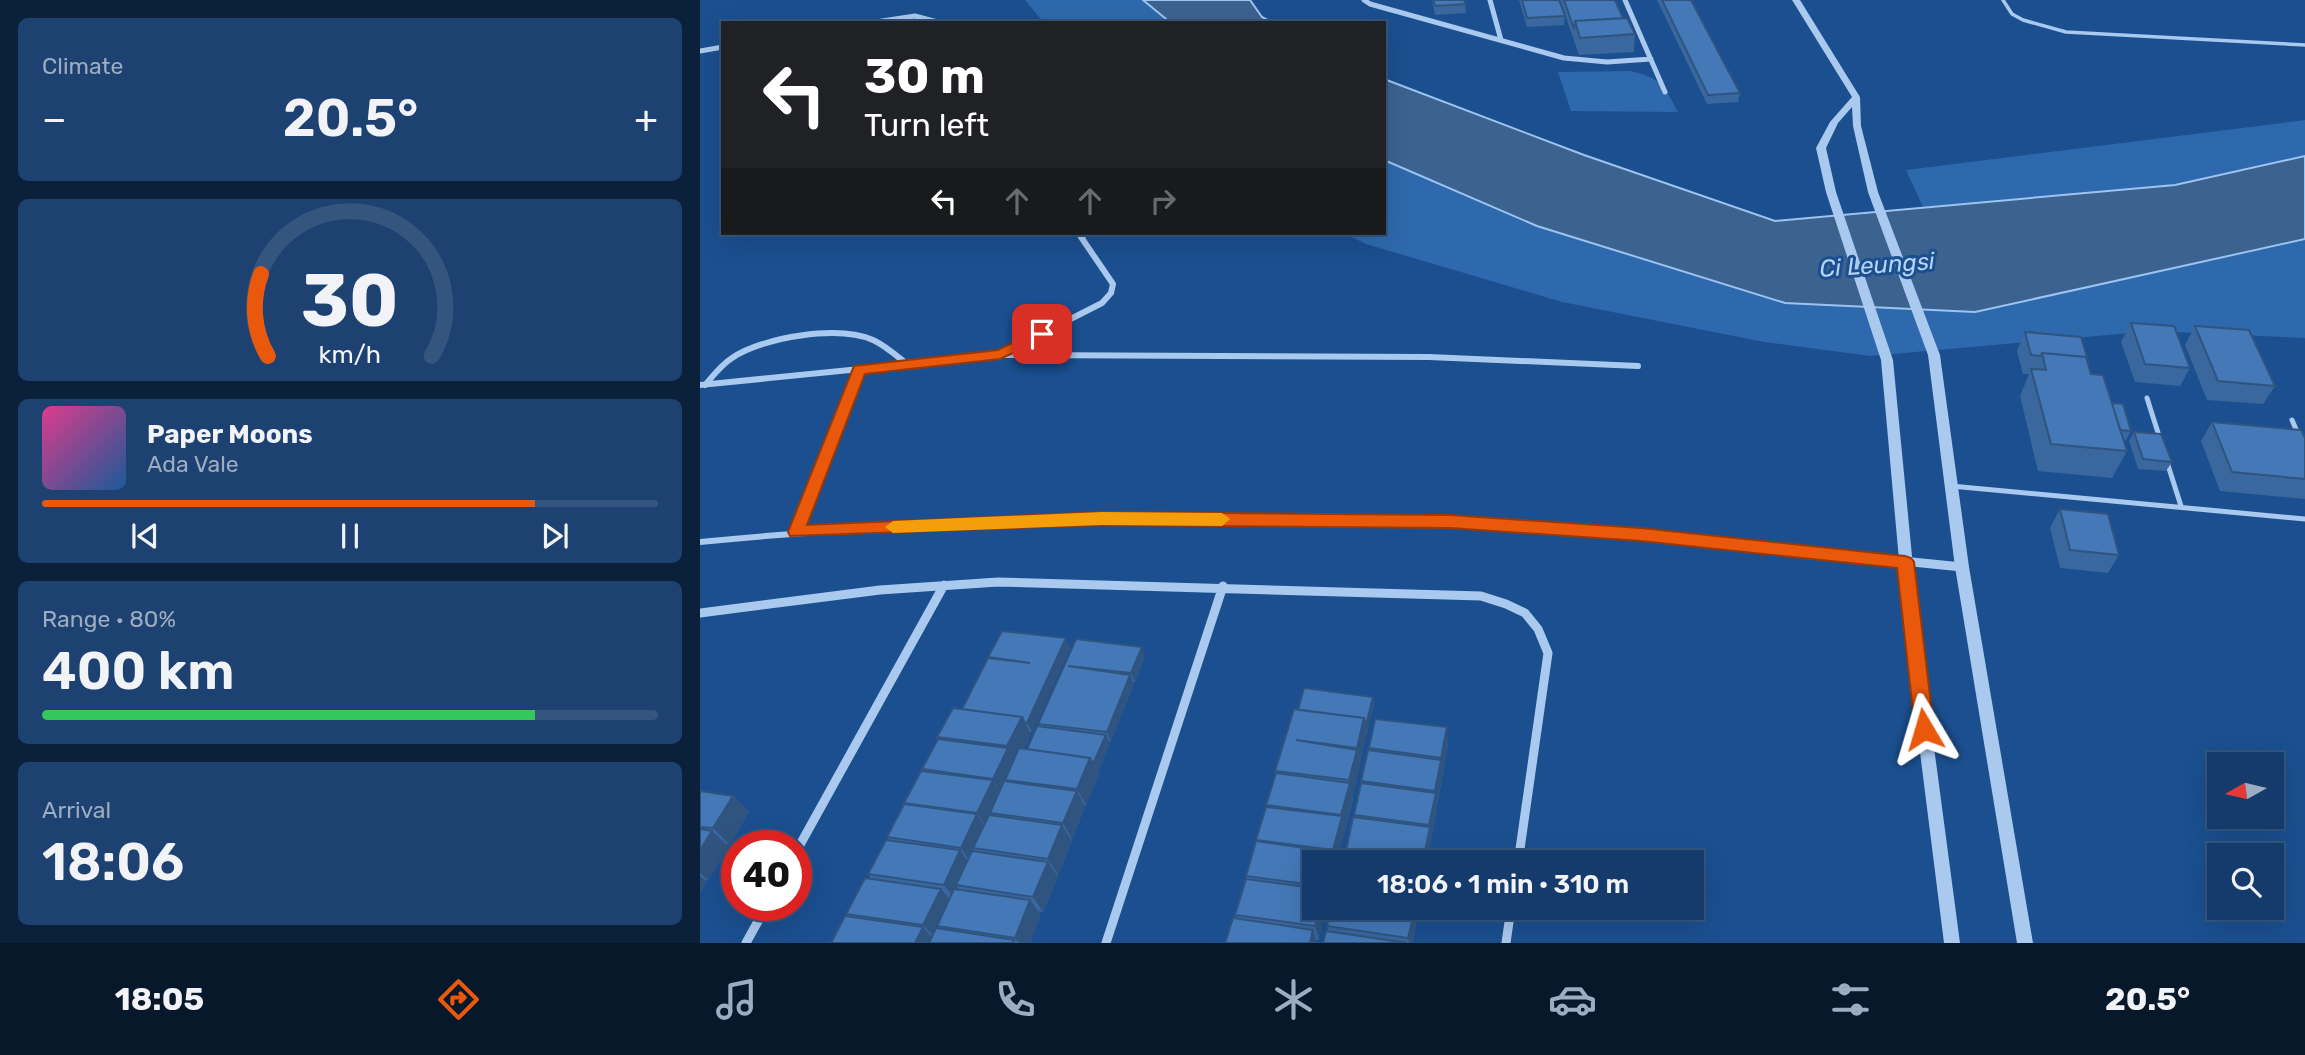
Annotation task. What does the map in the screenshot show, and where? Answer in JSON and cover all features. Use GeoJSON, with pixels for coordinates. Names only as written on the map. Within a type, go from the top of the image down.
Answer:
{"type":"FeatureCollection","features":[{"type":"Feature","properties":{"kind":"street"},"geometry":{"type":"LineString","coordinates":[[1364,0],[1370,4],[1564,58],[1607,62],[1651,59]]}},
{"type":"Feature","properties":{"kind":"street"},"geometry":{"type":"LineString","coordinates":[[1490,0],[1501,40]]}},
{"type":"Feature","properties":{"kind":"street"},"geometry":{"type":"LineString","coordinates":[[1625,0],[1665,92]]}},
{"type":"Feature","properties":{"kind":"street"},"geometry":{"type":"LineString","coordinates":[[1796,0],[1856,97],[1857,126],[1873,192],[1934,355],[1962,568],[2025,943]]}},
{"type":"Feature","properties":{"kind":"street"},"geometry":{"type":"LineString","coordinates":[[882,21],[915,16],[930,17],[937,21]]}},
{"type":"Feature","properties":{"kind":"street"},"geometry":{"type":"LineString","coordinates":[[700,51],[721,47]]}},
{"type":"Feature","properties":{"kind":"street"},"geometry":{"type":"LineString","coordinates":[[1856,97],[1834,122],[1821,148],[1831,192],[1887,360],[1914,649],[1952,943]]}},
{"type":"Feature","properties":{"kind":"street"},"geometry":{"type":"LineString","coordinates":[[1000,355],[1102,303],[1111,293],[1112,284],[1080,235]]}},
{"type":"Feature","properties":{"kind":"street"},"geometry":{"type":"LineString","coordinates":[[702,385],[730,359],[742,352],[794,338],[838,335],[867,338],[884,345],[908,365]]}},
{"type":"Feature","properties":{"kind":"street"},"geometry":{"type":"LineString","coordinates":[[702,385],[1000,355],[1429,357],[1638,366]]}},
{"type":"Feature","properties":{"kind":"street"},"geometry":{"type":"LineString","coordinates":[[796,532],[859,369]]}},
{"type":"Feature","properties":{"kind":"street"},"geometry":{"type":"LineString","coordinates":[[700,542],[796,532],[1102,518],[1450,522],[1641,535],[1962,568]]}},
{"type":"Feature","properties":{"kind":"street"},"geometry":{"type":"LineString","coordinates":[[700,613],[880,590],[998,582],[1223,586],[1481,596],[1510,603],[1531,617],[1542,634],[1548,653],[1520,850]]}},
{"type":"Feature","properties":{"kind":"street"},"geometry":{"type":"LineString","coordinates":[[808,830],[944,585]]}},
{"type":"Feature","properties":{"kind":"street"},"geometry":{"type":"LineString","coordinates":[[1106,943],[1223,586]]}},
{"type":"Feature","properties":{"kind":"street"},"geometry":{"type":"LineString","coordinates":[[1506,943],[1509,920]]}},
{"type":"Feature","properties":{"kind":"street"},"geometry":{"type":"LineString","coordinates":[[746,943],[758,921]]}},
{"type":"Feature","properties":{"kind":"lane"},"geometry":{"type":"LineString","coordinates":[[2003,0],[2012,14],[2022,20],[2066,32],[2305,45]]}},
{"type":"Feature","properties":{"kind":"lane"},"geometry":{"type":"LineString","coordinates":[[2147,398],[2162,446]]}},
{"type":"Feature","properties":{"kind":"lane"},"geometry":{"type":"LineString","coordinates":[[2292,419],[2301,440]]}},
{"type":"Feature","properties":{"kind":"lane"},"geometry":{"type":"LineString","coordinates":[[2166,458],[2181,506]]}},
{"type":"Feature","properties":{"kind":"lane"},"geometry":{"type":"LineString","coordinates":[[1951,486],[2305,519]]}},
{"type":"Feature","properties":{"kind":"shaded area"},"geometry":{"type":"Polygon","coordinates":[[[1025,0],[1143,0],[1169,21],[1042,21],[1025,0]]]}},
{"type":"Feature","properties":{"kind":"shaded area"},"geometry":{"type":"Polygon","coordinates":[[[1630,71],[1648,76],[1660,84],[1678,112],[1571,111],[1558,72],[1630,71]]]}},
{"type":"Feature","properties":{"kind":"shaded area"},"geometry":{"type":"Polygon","coordinates":[[[2305,120],[2305,156],[2175,185],[1923,207],[1906,170],[2305,120]]]}},
{"type":"Feature","properties":{"kind":"shaded area"},"geometry":{"type":"Polygon","coordinates":[[[1386,161],[1537,226],[1785,303],[1975,312],[2305,240],[2305,338],[2153,331],[1870,356],[1764,342],[1562,302],[1366,244],[1347,235],[1386,235],[1386,161]]]}},
{"type":"Feature","properties":{"kind":"water"},"geometry":{"type":"Polygon","coordinates":[[[1143,0],[1250,0],[1262,17],[1269,21],[1169,21],[1143,0]]]}},
{"type":"Feature","properties":{"kind":"water","name":"Ci Leungsi"},"geometry":{"type":"Polygon","coordinates":[[[1386,80],[1584,155],[1775,221],[2175,185],[2305,156],[2305,239],[1975,312],[1785,303],[1537,226],[1386,161],[1386,80]]]}},
{"type":"Feature","properties":{"kind":"building"},"geometry":{"type":"Polygon","coordinates":[[[1433,0],[1464,0],[1466,4],[1435,6],[1433,0]]]}},
{"type":"Feature","properties":{"kind":"building"},"geometry":{"type":"Polygon","coordinates":[[[1522,0],[1559,0],[1565,16],[1527,18],[1522,0]]]}},
{"type":"Feature","properties":{"kind":"building"},"geometry":{"type":"Polygon","coordinates":[[[1564,0],[1615,0],[1623,18],[1575,21],[1574,29],[1564,0]]]}},
{"type":"Feature","properties":{"kind":"building"},"geometry":{"type":"Polygon","coordinates":[[[1662,0],[1691,0],[1740,93],[1708,95],[1662,0]]]}},
{"type":"Feature","properties":{"kind":"building"},"geometry":{"type":"Polygon","coordinates":[[[1627,18],[1635,34],[1580,38],[1575,21],[1627,18]]]}},
{"type":"Feature","properties":{"kind":"building"},"geometry":{"type":"Polygon","coordinates":[[[2131,323],[2174,326],[2190,368],[2145,364],[2131,323]]]}},
{"type":"Feature","properties":{"kind":"building"},"geometry":{"type":"Polygon","coordinates":[[[2195,326],[2249,330],[2275,386],[2218,381],[2195,326]]]}},
{"type":"Feature","properties":{"kind":"building"},"geometry":{"type":"Polygon","coordinates":[[[2025,332],[2081,337],[2088,360],[2086,357],[2042,353],[2041,356],[2031,355],[2025,332]]]}},
{"type":"Feature","properties":{"kind":"building"},"geometry":{"type":"Polygon","coordinates":[[[2042,353],[2086,357],[2091,374],[2103,375],[2127,451],[2051,444],[2031,369],[2046,370],[2042,353]]]}},
{"type":"Feature","properties":{"kind":"building"},"geometry":{"type":"Polygon","coordinates":[[[2112,403],[2123,404],[2131,431],[2120,430],[2112,403]]]}},
{"type":"Feature","properties":{"kind":"building"},"geometry":{"type":"Polygon","coordinates":[[[2212,422],[2301,430],[2305,438],[2305,479],[2232,472],[2212,422]]]}},
{"type":"Feature","properties":{"kind":"building"},"geometry":{"type":"Polygon","coordinates":[[[2134,432],[2161,434],[2172,462],[2143,459],[2134,432]]]}},
{"type":"Feature","properties":{"kind":"building"},"geometry":{"type":"Polygon","coordinates":[[[2060,509],[2108,514],[2119,555],[2070,550],[2060,509]]]}},
{"type":"Feature","properties":{"kind":"building"},"geometry":{"type":"Polygon","coordinates":[[[1002,631],[1066,638],[1027,723],[1022,717],[962,709],[988,658],[1030,663],[988,657],[1002,631]]]}},
{"type":"Feature","properties":{"kind":"building"},"geometry":{"type":"Polygon","coordinates":[[[1076,639],[1142,647],[1131,673],[1068,666],[1130,675],[1107,732],[1038,724],[1076,639]]]}},
{"type":"Feature","properties":{"kind":"building"},"geometry":{"type":"Polygon","coordinates":[[[1304,688],[1373,697],[1366,725],[1364,718],[1298,710],[1304,688]]]}},
{"type":"Feature","properties":{"kind":"building"},"geometry":{"type":"Polygon","coordinates":[[[953,708],[1022,717],[1007,746],[937,737],[953,708]]]}},
{"type":"Feature","properties":{"kind":"building"},"geometry":{"type":"Polygon","coordinates":[[[1294,709],[1364,718],[1357,748],[1296,740],[1357,750],[1349,780],[1275,771],[1294,709]]]}},
{"type":"Feature","properties":{"kind":"building"},"geometry":{"type":"Polygon","coordinates":[[[1375,719],[1447,727],[1441,758],[1369,748],[1375,719]]]}},
{"type":"Feature","properties":{"kind":"building"},"geometry":{"type":"Polygon","coordinates":[[[1037,726],[1106,735],[1093,764],[1090,758],[1027,749],[1037,726]]]}},
{"type":"Feature","properties":{"kind":"building"},"geometry":{"type":"Polygon","coordinates":[[[938,739],[1008,748],[993,779],[922,769],[938,739]]]}},
{"type":"Feature","properties":{"kind":"building"},"geometry":{"type":"Polygon","coordinates":[[[1019,748],[1090,758],[1077,789],[1005,780],[1019,748]]]}},
{"type":"Feature","properties":{"kind":"building"},"geometry":{"type":"Polygon","coordinates":[[[1368,750],[1441,760],[1435,791],[1361,781],[1368,750]]]}},
{"type":"Feature","properties":{"kind":"building"},"geometry":{"type":"Polygon","coordinates":[[[921,771],[993,780],[977,813],[904,803],[921,771]]]}},
{"type":"Feature","properties":{"kind":"building"},"geometry":{"type":"Polygon","coordinates":[[[1276,773],[1350,783],[1341,815],[1266,805],[1276,773]]]}},
{"type":"Feature","properties":{"kind":"building"},"geometry":{"type":"Polygon","coordinates":[[[1004,781],[1077,791],[1063,823],[990,813],[1004,781]]]}},
{"type":"Feature","properties":{"kind":"building"},"geometry":{"type":"Polygon","coordinates":[[[1361,783],[1436,793],[1429,825],[1354,815],[1361,783]]]}},
{"type":"Feature","properties":{"kind":"building"},"geometry":{"type":"Polygon","coordinates":[[[700,791],[733,796],[713,828],[700,827],[700,791]]]}},
{"type":"Feature","properties":{"kind":"building"},"geometry":{"type":"Polygon","coordinates":[[[904,804],[977,814],[961,848],[887,837],[904,804]]]}},
{"type":"Feature","properties":{"kind":"building"},"geometry":{"type":"Polygon","coordinates":[[[1266,807],[1342,816],[1333,850],[1256,840],[1266,807]]]}},
{"type":"Feature","properties":{"kind":"building"},"geometry":{"type":"Polygon","coordinates":[[[989,815],[1062,825],[1048,859],[973,848],[989,815]]]}},
{"type":"Feature","properties":{"kind":"building"},"geometry":{"type":"Polygon","coordinates":[[[1353,817],[1430,827],[1425,850],[1346,850],[1353,817]]]}},
{"type":"Feature","properties":{"kind":"building"},"geometry":{"type":"Polygon","coordinates":[[[700,829],[712,831],[700,850],[700,829]]]}},
{"type":"Feature","properties":{"kind":"building"},"geometry":{"type":"Polygon","coordinates":[[[886,840],[960,850],[944,885],[868,874],[886,840]]]}},
{"type":"Feature","properties":{"kind":"building"},"geometry":{"type":"Polygon","coordinates":[[[1256,841],[1318,850],[1302,850],[1302,883],[1246,876],[1256,841]]]}},
{"type":"Feature","properties":{"kind":"building"},"geometry":{"type":"Polygon","coordinates":[[[972,851],[1048,862],[1033,897],[956,885],[972,851]]]}},
{"type":"Feature","properties":{"kind":"building"},"geometry":{"type":"Polygon","coordinates":[[[865,878],[941,889],[923,925],[846,914],[865,878]]]}},
{"type":"Feature","properties":{"kind":"building"},"geometry":{"type":"Polygon","coordinates":[[[1246,879],[1302,886],[1302,920],[1316,920],[1315,926],[1235,915],[1246,879]]]}},
{"type":"Feature","properties":{"kind":"building"},"geometry":{"type":"Polygon","coordinates":[[[954,889],[1030,900],[1015,938],[937,926],[954,889]]]}},
{"type":"Feature","properties":{"kind":"building"},"geometry":{"type":"Polygon","coordinates":[[[845,916],[923,927],[915,943],[831,943],[845,916]]]}},
{"type":"Feature","properties":{"kind":"building"},"geometry":{"type":"Polygon","coordinates":[[[1233,918],[1313,930],[1310,943],[1225,943],[1233,918]]]}},
{"type":"Feature","properties":{"kind":"building"},"geometry":{"type":"Polygon","coordinates":[[[1329,920],[1412,920],[1408,938],[1327,926],[1329,920]]]}},
{"type":"Feature","properties":{"kind":"building"},"geometry":{"type":"Polygon","coordinates":[[[936,928],[1014,940],[1013,943],[929,943],[936,928]]]}},
{"type":"Feature","properties":{"kind":"building"},"geometry":{"type":"Polygon","coordinates":[[[1326,931],[1407,943],[1323,943],[1326,931]]]}},
{"type":"Feature","properties":{"kind":"slow traffic"},"geometry":{"type":"LineString","coordinates":[[893,527],[1102,518],[1222,519]]}},
{"type":"Feature","properties":{"kind":"route"},"geometry":{"type":"LineString","coordinates":[[1042,334],[1000,355],[859,369],[796,532],[1102,518],[1380,520],[1544,527],[1905,562],[1924,729]]}}]}
